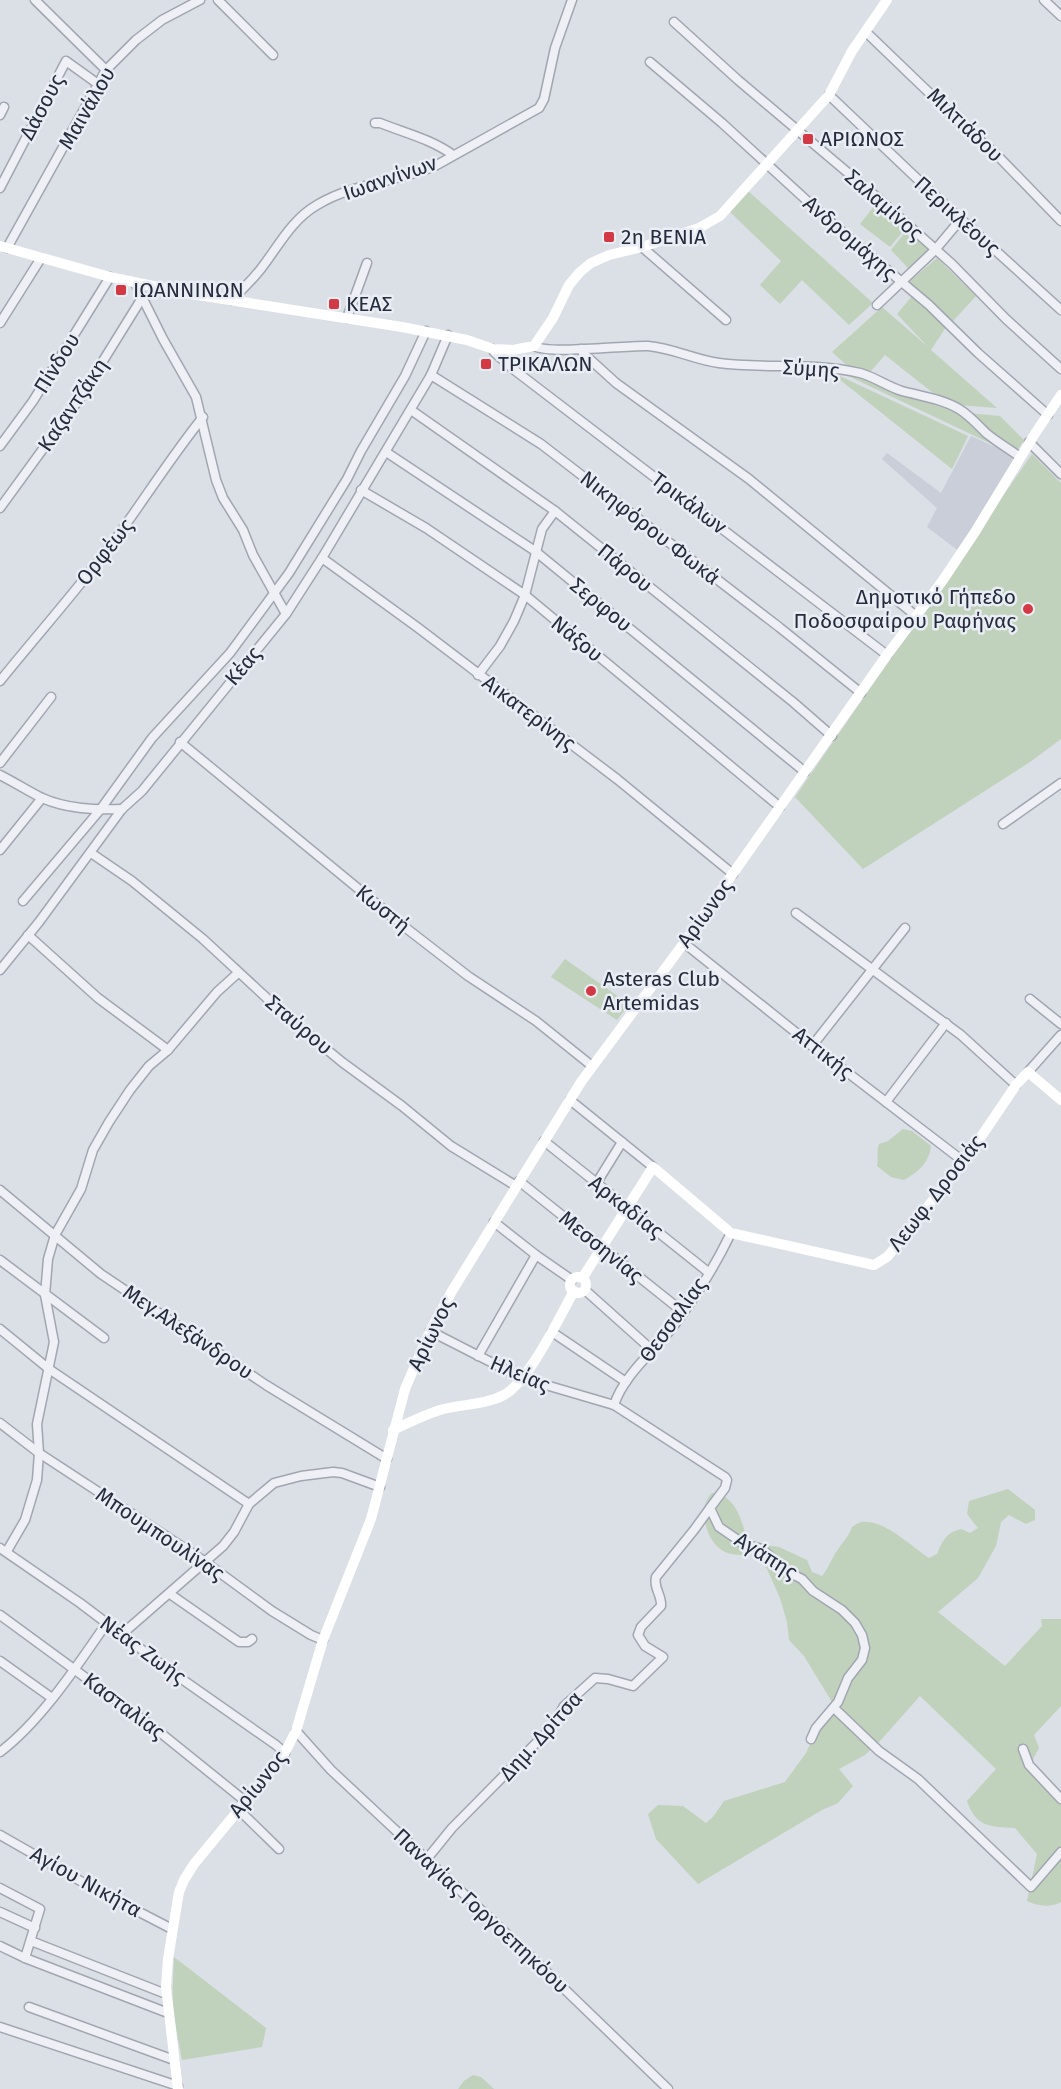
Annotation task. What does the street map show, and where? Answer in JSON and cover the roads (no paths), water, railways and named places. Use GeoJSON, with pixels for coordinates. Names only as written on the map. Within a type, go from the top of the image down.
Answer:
{"type":"FeatureCollection","features":[{"type":"Feature","properties":{"kind":"street"},"geometry":{"type":"LineString","coordinates":[[35,0],[106,70]]}},
{"type":"Feature","properties":{"kind":"street","name":"Μαινάλου"},"geometry":{"type":"LineString","coordinates":[[4,247],[106,70],[136,40],[162,20],[200,0]]}},
{"type":"Feature","properties":{"kind":"street"},"geometry":{"type":"LineString","coordinates":[[218,0],[273,55]]}},
{"type":"Feature","properties":{"kind":"street","name":"Ιωαννίνων"},"geometry":{"type":"LineString","coordinates":[[231,300],[261,268],[292,225],[316,205],[357,188],[419,172],[453,156],[539,108],[544,99],[555,48],[572,0]]}},
{"type":"Feature","properties":{"kind":"street"},"geometry":{"type":"LineString","coordinates":[[4,247],[135,283],[448,335],[493,349],[513,350],[534,346],[553,318],[569,285],[591,263],[609,255],[642,247],[699,228],[720,216],[829,95],[852,51],[867,33],[887,0]]}},
{"type":"Feature","properties":{"kind":"street"},"geometry":{"type":"LineString","coordinates":[[1044,0],[1061,16]]}},
{"type":"Feature","properties":{"kind":"street","name":"Σαλαμίνος"},"geometry":{"type":"LineString","coordinates":[[674,22],[738,80],[879,199],[1061,369]]}},
{"type":"Feature","properties":{"kind":"street","name":"Μιλτιάδου"},"geometry":{"type":"LineString","coordinates":[[867,33],[976,138],[996,154],[1061,220]]}},
{"type":"Feature","properties":{"kind":"street","name":"Δάσους"},"geometry":{"type":"LineString","coordinates":[[0,188],[66,62],[98,84]]}},
{"type":"Feature","properties":{"kind":"street","name":"Ανδρομάχης"},"geometry":{"type":"LineString","coordinates":[[650,62],[722,123],[827,219],[1054,412]]}},
{"type":"Feature","properties":{"kind":"street","name":"Περικλέους"},"geometry":{"type":"LineString","coordinates":[[829,95],[1061,310]]}},
{"type":"Feature","properties":{"kind":"street"},"geometry":{"type":"LineString","coordinates":[[375,123],[415,135],[453,156]]}},
{"type":"Feature","properties":{"kind":"street"},"geometry":{"type":"LineString","coordinates":[[877,305],[903,283],[961,219]]}},
{"type":"Feature","properties":{"kind":"street"},"geometry":{"type":"LineString","coordinates":[[642,247],[726,320]]}},
{"type":"Feature","properties":{"kind":"street"},"geometry":{"type":"LineString","coordinates":[[0,323],[40,258]]}},
{"type":"Feature","properties":{"kind":"street"},"geometry":{"type":"LineString","coordinates":[[347,318],[367,263]]}},
{"type":"Feature","properties":{"kind":"street","name":"Πίνδου"},"geometry":{"type":"LineString","coordinates":[[0,446],[33,401],[110,277]]}},
{"type":"Feature","properties":{"kind":"street"},"geometry":{"type":"LineString","coordinates":[[135,283],[196,398],[216,480],[273,594],[286,614]]}},
{"type":"Feature","properties":{"kind":"street","name":"Καζαντζάκη"},"geometry":{"type":"LineString","coordinates":[[0,508],[80,398],[142,298]]}},
{"type":"Feature","properties":{"kind":"street"},"geometry":{"type":"LineString","coordinates":[[23,901],[100,810],[152,738],[230,653],[273,594],[307,545],[347,479],[405,376],[426,331]]}},
{"type":"Feature","properties":{"kind":"street","name":"Κέας"},"geometry":{"type":"LineString","coordinates":[[0,970],[91,853],[122,809],[142,790],[286,614],[411,410],[431,375],[448,335]]}},
{"type":"Feature","properties":{"kind":"street","name":"Σύμης"},"geometry":{"type":"LineString","coordinates":[[534,346],[537,348],[607,349],[631,345],[682,352],[718,363],[860,373],[897,389],[960,409],[992,437],[1020,457]]}},
{"type":"Feature","properties":{"kind":"street","name":"Τρικάλων"},"geometry":{"type":"LineString","coordinates":[[493,349],[513,369],[887,655]]}},
{"type":"Feature","properties":{"kind":"street"},"geometry":{"type":"LineString","coordinates":[[581,349],[616,383],[749,479],[916,616]]}},
{"type":"Feature","properties":{"kind":"street","name":"Νικηφόρου Φωκά"},"geometry":{"type":"LineString","coordinates":[[431,375],[541,444],[861,693]]}},
{"type":"Feature","properties":{"kind":"street","name":"Αρίωνος"},"geometry":{"type":"LineString","coordinates":[[178,2088],[166,1994],[172,1929],[179,1892],[186,1876],[285,1753],[296,1731],[324,1640],[368,1530],[405,1389],[430,1331],[494,1222],[592,1066],[684,943],[960,555],[1029,442],[1054,412],[1061,395]]}},
{"type":"Feature","properties":{"kind":"street","name":"Πάρου"},"geometry":{"type":"LineString","coordinates":[[411,410],[555,511],[785,695],[832,736]]}},
{"type":"Feature","properties":{"kind":"street","name":"Ορφέως"},"geometry":{"type":"LineString","coordinates":[[0,681],[112,543],[202,417]]}},
{"type":"Feature","properties":{"kind":"street"},"geometry":{"type":"LineString","coordinates":[[1029,442],[1061,474]]}},
{"type":"Feature","properties":{"kind":"street","name":"Σερφου"},"geometry":{"type":"LineString","coordinates":[[386,452],[535,550],[805,772]]}},
{"type":"Feature","properties":{"kind":"street","name":"Νάξου"},"geometry":{"type":"LineString","coordinates":[[361,490],[426,528],[525,595],[780,807]]}},
{"type":"Feature","properties":{"kind":"street"},"geometry":{"type":"LineString","coordinates":[[478,675],[500,646],[514,621],[525,595],[542,529],[555,511]]}},
{"type":"Feature","properties":{"kind":"street","name":"Αικατερίνης"},"geometry":{"type":"LineString","coordinates":[[322,558],[617,779],[733,874]]}},
{"type":"Feature","properties":{"kind":"street"},"geometry":{"type":"LineString","coordinates":[[0,763],[51,697]]}},
{"type":"Feature","properties":{"kind":"street","name":"Κωστή"},"geometry":{"type":"LineString","coordinates":[[180,742],[406,928],[468,976],[536,1021],[592,1066]]}},
{"type":"Feature","properties":{"kind":"street"},"geometry":{"type":"LineString","coordinates":[[0,775],[42,798],[70,806],[100,810],[122,809]]}},
{"type":"Feature","properties":{"kind":"street"},"geometry":{"type":"LineString","coordinates":[[1003,824],[1061,783]]}},
{"type":"Feature","properties":{"kind":"street"},"geometry":{"type":"LineString","coordinates":[[0,850],[42,798]]}},
{"type":"Feature","properties":{"kind":"street","name":"Σταύρου"},"geometry":{"type":"LineString","coordinates":[[91,853],[132,881],[203,939],[238,973],[342,1062],[451,1146],[518,1184]]}},
{"type":"Feature","properties":{"kind":"street"},"geometry":{"type":"LineString","coordinates":[[796,913],[946,1023],[1016,1085]]}},
{"type":"Feature","properties":{"kind":"street"},"geometry":{"type":"LineString","coordinates":[[812,1046],[904,928]]}},
{"type":"Feature","properties":{"kind":"street"},"geometry":{"type":"LineString","coordinates":[[28,935],[98,998],[168,1050]]}},
{"type":"Feature","properties":{"kind":"street","name":"Αττικής"},"geometry":{"type":"LineString","coordinates":[[684,943],[812,1046],[963,1161]]}},
{"type":"Feature","properties":{"kind":"street"},"geometry":{"type":"LineString","coordinates":[[3,1550],[25,1520],[37,1480],[38,1424],[54,1342],[45,1295],[48,1259],[55,1235],[81,1189],[93,1150],[130,1090],[149,1066],[168,1050],[217,992],[238,973]]}},
{"type":"Feature","properties":{"kind":"street"},"geometry":{"type":"LineString","coordinates":[[1030,999],[1061,1024]]}},
{"type":"Feature","properties":{"kind":"street"},"geometry":{"type":"LineString","coordinates":[[886,1102],[946,1023]]}},
{"type":"Feature","properties":{"kind":"street"},"geometry":{"type":"LineString","coordinates":[[1061,1035],[1028,1072],[1061,1100]]}},
{"type":"Feature","properties":{"kind":"street","name":"Λεωφ. Δροσιάς"},"geometry":{"type":"LineString","coordinates":[[653,1167],[731,1233],[874,1265],[887,1257],[898,1244],[963,1161],[1016,1085],[1028,1072]]}},
{"type":"Feature","properties":{"kind":"street"},"geometry":{"type":"LineString","coordinates":[[570,1100],[653,1167],[571,1287],[652,1350]]}},
{"type":"Feature","properties":{"kind":"street","name":"Αρκαδίας"},"geometry":{"type":"LineString","coordinates":[[544,1141],[708,1272]]}},
{"type":"Feature","properties":{"kind":"street"},"geometry":{"type":"LineString","coordinates":[[596,1184],[622,1142]]}},
{"type":"Feature","properties":{"kind":"street","name":"Μεσσηνίας"},"geometry":{"type":"LineString","coordinates":[[518,1184],[601,1246],[683,1312]]}},
{"type":"Feature","properties":{"kind":"street","name":"Μεγ.Αλεξάνδρου"},"geometry":{"type":"LineString","coordinates":[[0,1190],[101,1274],[266,1385],[387,1459]]}},
{"type":"Feature","properties":{"kind":"street"},"geometry":{"type":"LineString","coordinates":[[494,1222],[536,1255],[577,1279]]}},
{"type":"Feature","properties":{"kind":"street","name":"Θεσσαλίας"},"geometry":{"type":"LineString","coordinates":[[614,1405],[617,1394],[683,1312],[721,1253],[731,1233]]}},
{"type":"Feature","properties":{"kind":"street"},"geometry":{"type":"LineString","coordinates":[[478,1356],[536,1255]]}},
{"type":"Feature","properties":{"kind":"street"},"geometry":{"type":"LineString","coordinates":[[0,1260],[104,1338]]}},
{"type":"Feature","properties":{"kind":"street"},"geometry":{"type":"LineString","coordinates":[[393,1430],[441,1410],[495,1399],[510,1391],[522,1378],[579,1291]]}},
{"type":"Feature","properties":{"kind":"street"},"geometry":{"type":"LineString","coordinates":[[0,1329],[49,1369],[249,1504]]}},
{"type":"Feature","properties":{"kind":"street","name":"Ηλείας"},"geometry":{"type":"LineString","coordinates":[[430,1331],[522,1378],[614,1405]]}},
{"type":"Feature","properties":{"kind":"street"},"geometry":{"type":"LineString","coordinates":[[552,1332],[626,1382]]}},
{"type":"Feature","properties":{"kind":"street"},"geometry":{"type":"LineString","coordinates":[[614,1405],[722,1473],[728,1480],[727,1485],[710,1508]]}},
{"type":"Feature","properties":{"kind":"street","name":"Μπουμπουλίνας"},"geometry":{"type":"LineString","coordinates":[[0,1423],[39,1453],[204,1561],[272,1611],[311,1635],[324,1640]]}},
{"type":"Feature","properties":{"kind":"street"},"geometry":{"type":"LineString","coordinates":[[121,1635],[223,1546],[234,1532],[249,1504],[274,1483],[301,1476],[342,1473],[380,1487]]}},
{"type":"Feature","properties":{"kind":"street","name":"Αγάπης"},"geometry":{"type":"LineString","coordinates":[[710,1508],[718,1527],[744,1544],[762,1549],[788,1572],[802,1579],[813,1591],[842,1610],[855,1623],[862,1635],[865,1648],[862,1660],[848,1678],[834,1708],[816,1728],[811,1739]]}},
{"type":"Feature","properties":{"kind":"street","name":"Δημ. Δρίτσα"},"geometry":{"type":"LineString","coordinates":[[426,1860],[452,1828],[551,1728],[564,1706],[595,1678],[633,1686],[663,1657],[645,1646],[638,1635],[641,1627],[661,1606],[661,1598],[654,1581],[657,1574],[710,1508]]}},
{"type":"Feature","properties":{"kind":"street","name":"Νέας Ζωής"},"geometry":{"type":"LineString","coordinates":[[3,1550],[285,1753]]}},
{"type":"Feature","properties":{"kind":"street"},"geometry":{"type":"LineString","coordinates":[[170,1594],[239,1642],[248,1642],[252,1639]]}},
{"type":"Feature","properties":{"kind":"street","name":"Κασταλίας"},"geometry":{"type":"LineString","coordinates":[[0,1616],[157,1730],[241,1805],[279,1849]]}},
{"type":"Feature","properties":{"kind":"street"},"geometry":{"type":"LineString","coordinates":[[0,1752],[52,1698],[76,1669],[106,1624]]}},
{"type":"Feature","properties":{"kind":"street"},"geometry":{"type":"LineString","coordinates":[[0,1661],[52,1698]]}},
{"type":"Feature","properties":{"kind":"street"},"geometry":{"type":"LineString","coordinates":[[834,1708],[879,1751],[918,1779],[1031,1887],[1061,1852]]}},
{"type":"Feature","properties":{"kind":"street","name":"Παναγίας Γοργοεπηκόου"},"geometry":{"type":"LineString","coordinates":[[296,1731],[331,1770],[526,1952],[668,2089]]}},
{"type":"Feature","properties":{"kind":"street"},"geometry":{"type":"LineString","coordinates":[[1023,1749],[1029,1765],[1061,1799]]}},
{"type":"Feature","properties":{"kind":"street","name":"Αγίου Νικήτα"},"geometry":{"type":"LineString","coordinates":[[0,1835],[172,1929]]}},
{"type":"Feature","properties":{"kind":"street"},"geometry":{"type":"LineString","coordinates":[[0,1888],[39,1907],[41,1911],[25,1958]]}},
{"type":"Feature","properties":{"kind":"street"},"geometry":{"type":"LineString","coordinates":[[0,1912],[35,1928]]}},
{"type":"Feature","properties":{"kind":"street"},"geometry":{"type":"LineString","coordinates":[[31,1941],[166,1994]]}},
{"type":"Feature","properties":{"kind":"street"},"geometry":{"type":"LineString","coordinates":[[0,1946],[25,1958],[168,2013]]}},
{"type":"Feature","properties":{"kind":"street"},"geometry":{"type":"LineString","coordinates":[[28,2007],[174,2060]]}},
{"type":"Feature","properties":{"kind":"street"},"geometry":{"type":"LineString","coordinates":[[0,2027],[178,2088]]}},
{"type":"Feature","properties":{"kind":"place","name":"ΑΡΙΩΝΟΣ"},"geometry":{"type":"Point","coordinates":[808,139]}},
{"type":"Feature","properties":{"kind":"place","name":"2η ΒΕΝΙΑ"},"geometry":{"type":"Point","coordinates":[609,237]}},
{"type":"Feature","properties":{"kind":"place","name":"ΙΩΑΝΝΙΝΩΝ"},"geometry":{"type":"Point","coordinates":[121,290]}},
{"type":"Feature","properties":{"kind":"place","name":"ΚΕΑΣ"},"geometry":{"type":"Point","coordinates":[334,304]}},
{"type":"Feature","properties":{"kind":"place","name":"ΤΡΙΚΑΛΩΝ"},"geometry":{"type":"Point","coordinates":[486,364]}},
{"type":"Feature","properties":{"kind":"place","name":"Δημοτικό Γήπεδο Ποδοσφαίρου Ραφήνας"},"geometry":{"type":"Point","coordinates":[1028,609]}},
{"type":"Feature","properties":{"kind":"place","name":"Asteras Club Artemidas"},"geometry":{"type":"Point","coordinates":[591,991]}}]}
